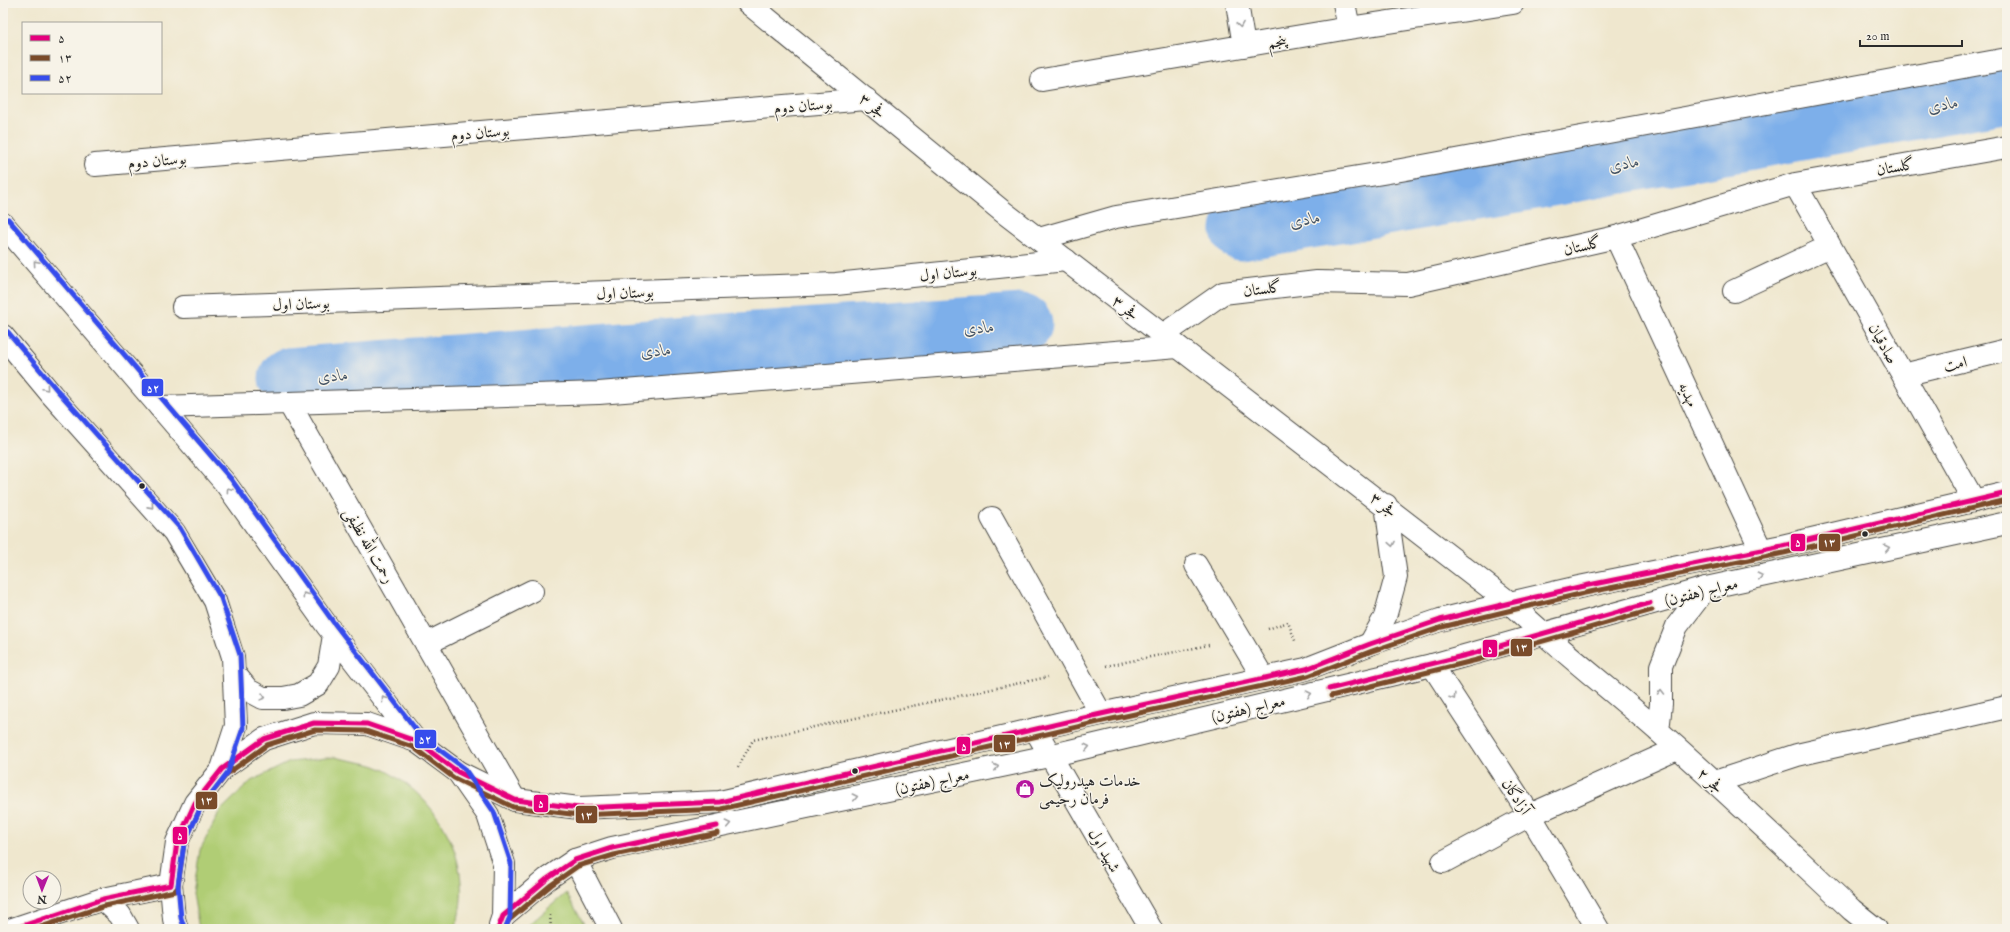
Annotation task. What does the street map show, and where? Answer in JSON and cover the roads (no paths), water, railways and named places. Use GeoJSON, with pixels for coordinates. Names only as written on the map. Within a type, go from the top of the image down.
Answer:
{"type":"FeatureCollection","features":[{"type":"Feature","properties":{"kind":"street","name":"فجر ۳"},"geometry":{"type":"LineString","coordinates":[[748,3],[1039,239],[1170,341],[1386,505],[1510,603],[1543,635]]}},
{"type":"Feature","properties":{"kind":"street"},"geometry":{"type":"LineString","coordinates":[[1237,3],[1244,46]]}},
{"type":"Feature","properties":{"kind":"street"},"geometry":{"type":"LineString","coordinates":[[1344,3],[1348,28]]}},
{"type":"Feature","properties":{"kind":"street","name":"پنجم"},"geometry":{"type":"LineString","coordinates":[[1042,80],[1348,28],[1513,3]]}},
{"type":"Feature","properties":{"kind":"street"},"geometry":{"type":"LineString","coordinates":[[1039,239],[1116,217],[1401,170],[2007,59]]}},
{"type":"Feature","properties":{"kind":"street","name":"بوستان دوم"},"geometry":{"type":"LineString","coordinates":[[95,165],[866,99]]}},
{"type":"Feature","properties":{"kind":"street","name":"گلستان"},"geometry":{"type":"LineString","coordinates":[[1170,341],[1223,293],[1317,282],[1408,284],[1616,237],[1795,184],[2007,147]]}},
{"type":"Feature","properties":{"kind":"street","name":"صادقیان"},"geometry":{"type":"LineString","coordinates":[[1795,184],[1974,501]]}},
{"type":"Feature","properties":{"kind":"street"},"geometry":{"type":"LineString","coordinates":[[3,224],[226,484],[334,635],[416,741],[458,772],[488,814],[504,864],[500,923]]}},
{"type":"Feature","properties":{"kind":"street","name":"مهدیه"},"geometry":{"type":"LineString","coordinates":[[1616,237],[1761,550]]}},
{"type":"Feature","properties":{"kind":"street"},"geometry":{"type":"LineString","coordinates":[[1734,291],[1830,246]]}},
{"type":"Feature","properties":{"kind":"street","name":"بوستان اول"},"geometry":{"type":"LineString","coordinates":[[183,307],[836,284],[1066,260]]}},
{"type":"Feature","properties":{"kind":"street"},"geometry":{"type":"LineString","coordinates":[[3,336],[52,395],[174,532],[215,601],[233,657],[234,673],[236,726],[222,768]]}},
{"type":"Feature","properties":{"kind":"street"},"geometry":{"type":"LineString","coordinates":[[160,407],[599,393],[1170,341]]}},
{"type":"Feature","properties":{"kind":"street","name":"امت"},"geometry":{"type":"LineString","coordinates":[[1903,375],[2007,350]]}},
{"type":"Feature","properties":{"kind":"street","name":"رحمت الله نظیفی"},"geometry":{"type":"LineString","coordinates":[[289,403],[515,800]]}},
{"type":"Feature","properties":{"kind":"street","name":"معراج (هفتون)"},"geometry":{"type":"LineString","coordinates":[[458,772],[515,800],[579,808],[720,802],[1101,714],[1306,669],[1370,644],[1440,620],[1510,603],[1579,587],[1761,550],[2007,493]]}},
{"type":"Feature","properties":{"kind":"street"},"geometry":{"type":"LineString","coordinates":[[1370,644],[1385,617],[1396,577],[1386,505]]}},
{"type":"Feature","properties":{"kind":"street"},"geometry":{"type":"LineString","coordinates":[[992,518],[1101,714]]}},
{"type":"Feature","properties":{"kind":"street","name":"معراج (هفتون)"},"geometry":{"type":"LineString","coordinates":[[500,923],[547,879],[576,860],[612,848],[1049,756],[1432,664],[1543,635],[1706,588],[2007,523]]}},
{"type":"Feature","properties":{"kind":"street"},"geometry":{"type":"LineString","coordinates":[[1196,565],[1264,679]]}},
{"type":"Feature","properties":{"kind":"street"},"geometry":{"type":"LineString","coordinates":[[1658,731],[1661,704],[1661,666],[1677,626],[1706,588]]}},
{"type":"Feature","properties":{"kind":"street"},"geometry":{"type":"LineString","coordinates":[[426,644],[532,591]]}},
{"type":"Feature","properties":{"kind":"street"},"geometry":{"type":"LineString","coordinates":[[234,673],[248,690],[263,698],[283,698],[299,695],[318,684],[329,666],[334,635]]}},
{"type":"Feature","properties":{"kind":"street","name":"فجر ۲"},"geometry":{"type":"LineString","coordinates":[[1543,635],[1596,676],[1715,782],[1852,910],[1876,929]]}},
{"type":"Feature","properties":{"kind":"street","name":"آزادگان"},"geometry":{"type":"LineString","coordinates":[[1432,664],[1530,815],[1598,929]]}},
{"type":"Feature","properties":{"kind":"street"},"geometry":{"type":"LineString","coordinates":[[1715,782],[1797,755],[2007,707]]}},
{"type":"Feature","properties":{"kind":"street"},"geometry":{"type":"LineString","coordinates":[[177,929],[174,920],[171,885],[177,842],[195,803],[222,768],[264,739],[314,723],[367,724],[416,741]]}},
{"type":"Feature","properties":{"kind":"street","name":"شهید اول"},"geometry":{"type":"LineString","coordinates":[[1035,729],[1049,756],[1151,929]]}},
{"type":"Feature","properties":{"kind":"street"},"geometry":{"type":"LineString","coordinates":[[1443,862],[1530,815],[1677,749]]}},
{"type":"Feature","properties":{"kind":"street"},"geometry":{"type":"LineString","coordinates":[[576,860],[611,929]]}},
{"type":"Feature","properties":{"kind":"street"},"geometry":{"type":"LineString","coordinates":[[13,929],[103,899],[171,885]]}},
{"type":"Feature","properties":{"kind":"street"},"geometry":{"type":"LineString","coordinates":[[103,899],[120,915],[128,929]]}},
{"type":"Feature","properties":{"kind":"waterway","name":"مادی"},"geometry":{"type":"LineString","coordinates":[[1241,230],[1535,179],[2007,92]]}},
{"type":"Feature","properties":{"kind":"waterway","name":"مادی"},"geometry":{"type":"LineString","coordinates":[[289,378],[725,344],[1022,324]]}},
{"type":"Feature","properties":{"kind":"place","name":"خدمات هیدرولیک فرمان رحیمی"},"geometry":{"type":"Point","coordinates":[1025,789]}}]}
